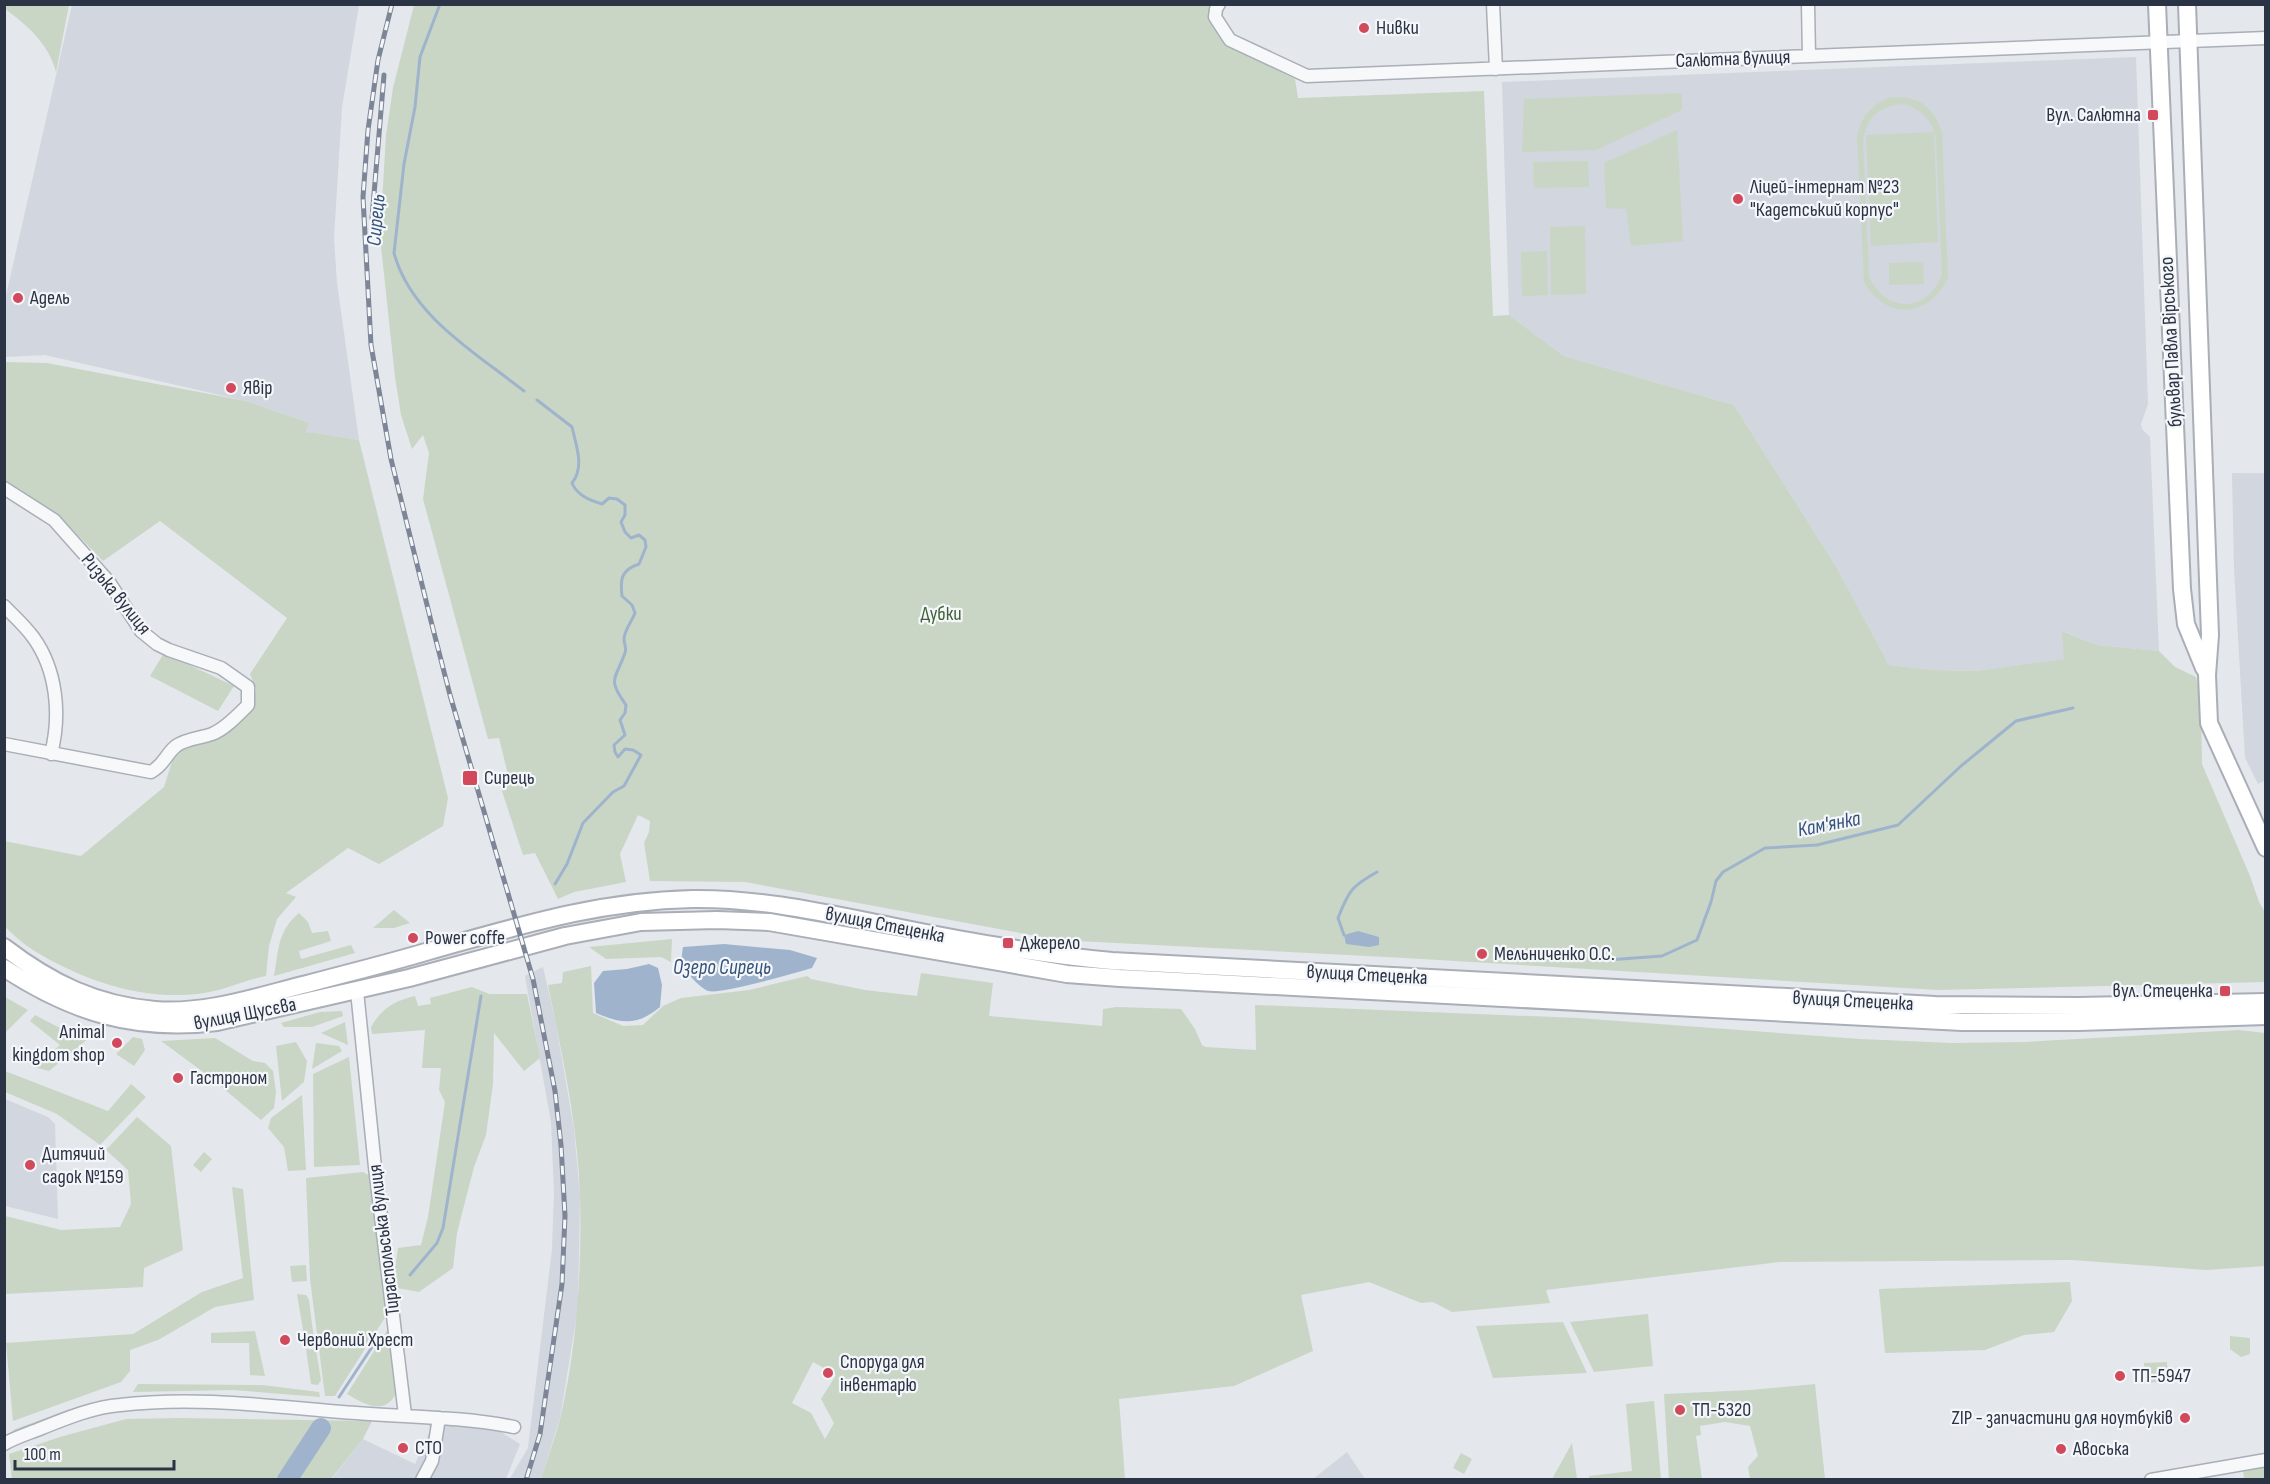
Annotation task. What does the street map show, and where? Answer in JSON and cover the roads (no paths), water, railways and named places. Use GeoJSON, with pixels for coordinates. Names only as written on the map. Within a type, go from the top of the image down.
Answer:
{"type":"FeatureCollection","features":[{"type":"Feature","properties":{"kind":"main road","name":"бульвар Павла Вірського"},"geometry":{"type":"LineString","coordinates":[[2157,4],[2182,589],[2186,624],[2207,675]]}},
{"type":"Feature","properties":{"kind":"main road","name":"бульвар Павла Вірського"},"geometry":{"type":"LineString","coordinates":[[2187,4],[2210,635],[2207,675],[2209,723],[2265,848]]}},
{"type":"Feature","properties":{"kind":"main road","name":"вулиця Стеценка"},"geometry":{"type":"LineString","coordinates":[[478,937],[520,924],[612,905],[643,901],[721,900],[786,905],[1016,950],[1123,962],[1935,1005],[2079,1006],[2265,1002]]}},
{"type":"Feature","properties":{"kind":"main road","name":"вулиця Стеценка"},"geometry":{"type":"LineString","coordinates":[[493,955],[565,936],[641,922],[717,920],[769,922],[1066,974],[1120,978],[1962,1022],[2079,1022],[2265,1016]]}},
{"type":"Feature","properties":{"kind":"main road","name":"вулиця Щусєва"},"geometry":{"type":"LineString","coordinates":[[4,947],[34,970],[55,982],[101,1000],[157,1010],[218,1006],[478,937]]}},
{"type":"Feature","properties":{"kind":"main road","name":"вулиця Щусєва"},"geometry":{"type":"LineString","coordinates":[[4,968],[52,997],[114,1019],[162,1025],[190,1025],[217,1022],[357,991],[493,955]]}},
{"type":"Feature","properties":{"kind":"street","name":"Салютна вулиця"},"geometry":{"type":"LineString","coordinates":[[1219,4],[1215,17],[1217,24],[1230,40],[1307,76],[2265,38]]}},
{"type":"Feature","properties":{"kind":"street"},"geometry":{"type":"LineString","coordinates":[[1493,4],[1496,69]]}},
{"type":"Feature","properties":{"kind":"street"},"geometry":{"type":"LineString","coordinates":[[1808,4],[1809,56]]}},
{"type":"Feature","properties":{"kind":"street","name":"Ризька вулиця"},"geometry":{"type":"LineString","coordinates":[[4,489],[54,520],[109,582],[141,631],[157,644],[221,668],[248,687],[248,705],[214,733],[178,745],[168,754],[162,766],[151,772],[51,754]]}},
{"type":"Feature","properties":{"kind":"street"},"geometry":{"type":"LineString","coordinates":[[4,606],[34,638],[52,676],[57,712],[51,754],[4,744]]}},
{"type":"Feature","properties":{"kind":"street","name":"Тираспольська вулиця"},"geometry":{"type":"LineString","coordinates":[[357,991],[375,1167],[405,1415]]}},
{"type":"Feature","properties":{"kind":"street"},"geometry":{"type":"LineString","coordinates":[[4,1444],[60,1421],[119,1405],[221,1402],[344,1413],[487,1421],[514,1427]]}},
{"type":"Feature","properties":{"kind":"street"},"geometry":{"type":"LineString","coordinates":[[422,1479],[432,1461],[439,1418]]}},
{"type":"Feature","properties":{"kind":"street"},"geometry":{"type":"LineString","coordinates":[[2151,1479],[2265,1460]]}},
{"type":"Feature","properties":{"kind":"water"},"geometry":{"type":"Polygon","coordinates":[[[1358,931],[1379,937],[1379,945],[1369,947],[1346,944],[1344,935],[1358,931]]]}},
{"type":"Feature","properties":{"kind":"water","name":"Озеро Сирець"},"geometry":{"type":"Polygon","coordinates":[[[724,944],[790,950],[817,958],[812,968],[742,987],[708,991],[684,969],[683,947],[724,944]]]}},
{"type":"Feature","properties":{"kind":"water","name":"Озеро Сирець"},"geometry":{"type":"Polygon","coordinates":[[[649,964],[658,968],[662,985],[660,1007],[644,1018],[629,1021],[596,1013],[594,983],[603,971],[649,964]]]}},
{"type":"Feature","properties":{"kind":"waterway","name":"Сирець"},"geometry":{"type":"LineString","coordinates":[[440,4],[420,57],[394,253],[402,275],[430,314],[466,347],[524,391]]}},
{"type":"Feature","properties":{"kind":"waterway","name":"Сирець"},"geometry":{"type":"LineString","coordinates":[[537,400],[572,427],[579,463],[572,483],[574,487],[584,496],[602,504],[609,498],[617,499],[625,505],[625,515],[621,522],[625,532],[631,538],[639,535],[645,540],[646,547],[639,564],[628,569],[622,580],[622,596],[632,605],[635,613],[625,633],[626,651],[615,679],[616,689],[626,705],[625,713],[620,720],[625,735],[614,745],[615,752],[618,757],[625,749],[633,750],[641,755],[624,786],[613,792],[583,823],[567,864],[555,884]]}},
{"type":"Feature","properties":{"kind":"waterway","name":"Кам'янка"},"geometry":{"type":"LineString","coordinates":[[1607,960],[1662,956],[1697,940],[1716,881],[1723,872],[1765,848],[1817,845],[1898,825],[1961,766],[2016,721],[2073,708]]}},
{"type":"Feature","properties":{"kind":"waterway"},"geometry":{"type":"LineString","coordinates":[[1344,935],[1338,918],[1345,901],[1357,885],[1377,872]]}},
{"type":"Feature","properties":{"kind":"waterway","name":"Сирець"},"geometry":{"type":"LineString","coordinates":[[410,1275],[437,1243],[443,1228],[481,996]]}},
{"type":"Feature","properties":{"kind":"waterway","name":"Сирець"},"geometry":{"type":"LineString","coordinates":[[339,1397],[378,1338]]}},
{"type":"Feature","properties":{"kind":"waterway","name":"Сирець"},"geometry":{"type":"LineString","coordinates":[[287,1480],[321,1428]]}},
{"type":"Feature","properties":{"kind":"railway"},"geometry":{"type":"LineString","coordinates":[[392,4],[378,60],[368,130],[363,197],[371,345],[391,459],[431,621],[450,695],[533,979],[555,1091],[561,1145],[565,1216],[562,1284],[540,1434],[526,1480]]}},
{"type":"Feature","properties":{"kind":"railway"},"geometry":{"type":"LineString","coordinates":[[372,218],[384,75]]}},
{"type":"Feature","properties":{"kind":"place","name":"Нивки"},"geometry":{"type":"Point","coordinates":[1364,28]}},
{"type":"Feature","properties":{"kind":"place","name":"Вул. Салютна"},"geometry":{"type":"Point","coordinates":[2153,115]}},
{"type":"Feature","properties":{"kind":"place","name":"Ліцей-інтернат №23 \"Кадетський корпус\""},"geometry":{"type":"Point","coordinates":[1738,199]}},
{"type":"Feature","properties":{"kind":"place","name":"Адель"},"geometry":{"type":"Point","coordinates":[18,298]}},
{"type":"Feature","properties":{"kind":"place","name":"Явір"},"geometry":{"type":"Point","coordinates":[231,388]}},
{"type":"Feature","properties":{"kind":"place","name":"Сирець"},"geometry":{"type":"Point","coordinates":[470,778]}},
{"type":"Feature","properties":{"kind":"place","name":"Power coffe"},"geometry":{"type":"Point","coordinates":[413,938]}},
{"type":"Feature","properties":{"kind":"place","name":"Джерело"},"geometry":{"type":"Point","coordinates":[1008,943]}},
{"type":"Feature","properties":{"kind":"place","name":"Мельниченко О.С."},"geometry":{"type":"Point","coordinates":[1482,954]}},
{"type":"Feature","properties":{"kind":"place","name":"вул. Стеценка"},"geometry":{"type":"Point","coordinates":[2225,991]}},
{"type":"Feature","properties":{"kind":"place","name":"Animal kingdom shop"},"geometry":{"type":"Point","coordinates":[117,1043]}},
{"type":"Feature","properties":{"kind":"place","name":"Гастроном"},"geometry":{"type":"Point","coordinates":[178,1078]}},
{"type":"Feature","properties":{"kind":"place","name":"Дитячий садок №159"},"geometry":{"type":"Point","coordinates":[30,1165]}},
{"type":"Feature","properties":{"kind":"place","name":"Червоний Хрест"},"geometry":{"type":"Point","coordinates":[285,1340]}},
{"type":"Feature","properties":{"kind":"place","name":"Споруда для інвентарю"},"geometry":{"type":"Point","coordinates":[828,1373]}},
{"type":"Feature","properties":{"kind":"place","name":"ТП-5947"},"geometry":{"type":"Point","coordinates":[2120,1376]}},
{"type":"Feature","properties":{"kind":"place","name":"ТП-5320"},"geometry":{"type":"Point","coordinates":[1680,1410]}},
{"type":"Feature","properties":{"kind":"place","name":"ZIP - запчастини для ноутбуків"},"geometry":{"type":"Point","coordinates":[2185,1418]}},
{"type":"Feature","properties":{"kind":"place","name":"СТО"},"geometry":{"type":"Point","coordinates":[403,1448]}},
{"type":"Feature","properties":{"kind":"place","name":"Авоська"},"geometry":{"type":"Point","coordinates":[2061,1449]}},
{"type":"Feature","properties":{"kind":"park label","name":"Дубки"},"geometry":{"type":"Point","coordinates":[941,614]}}]}
